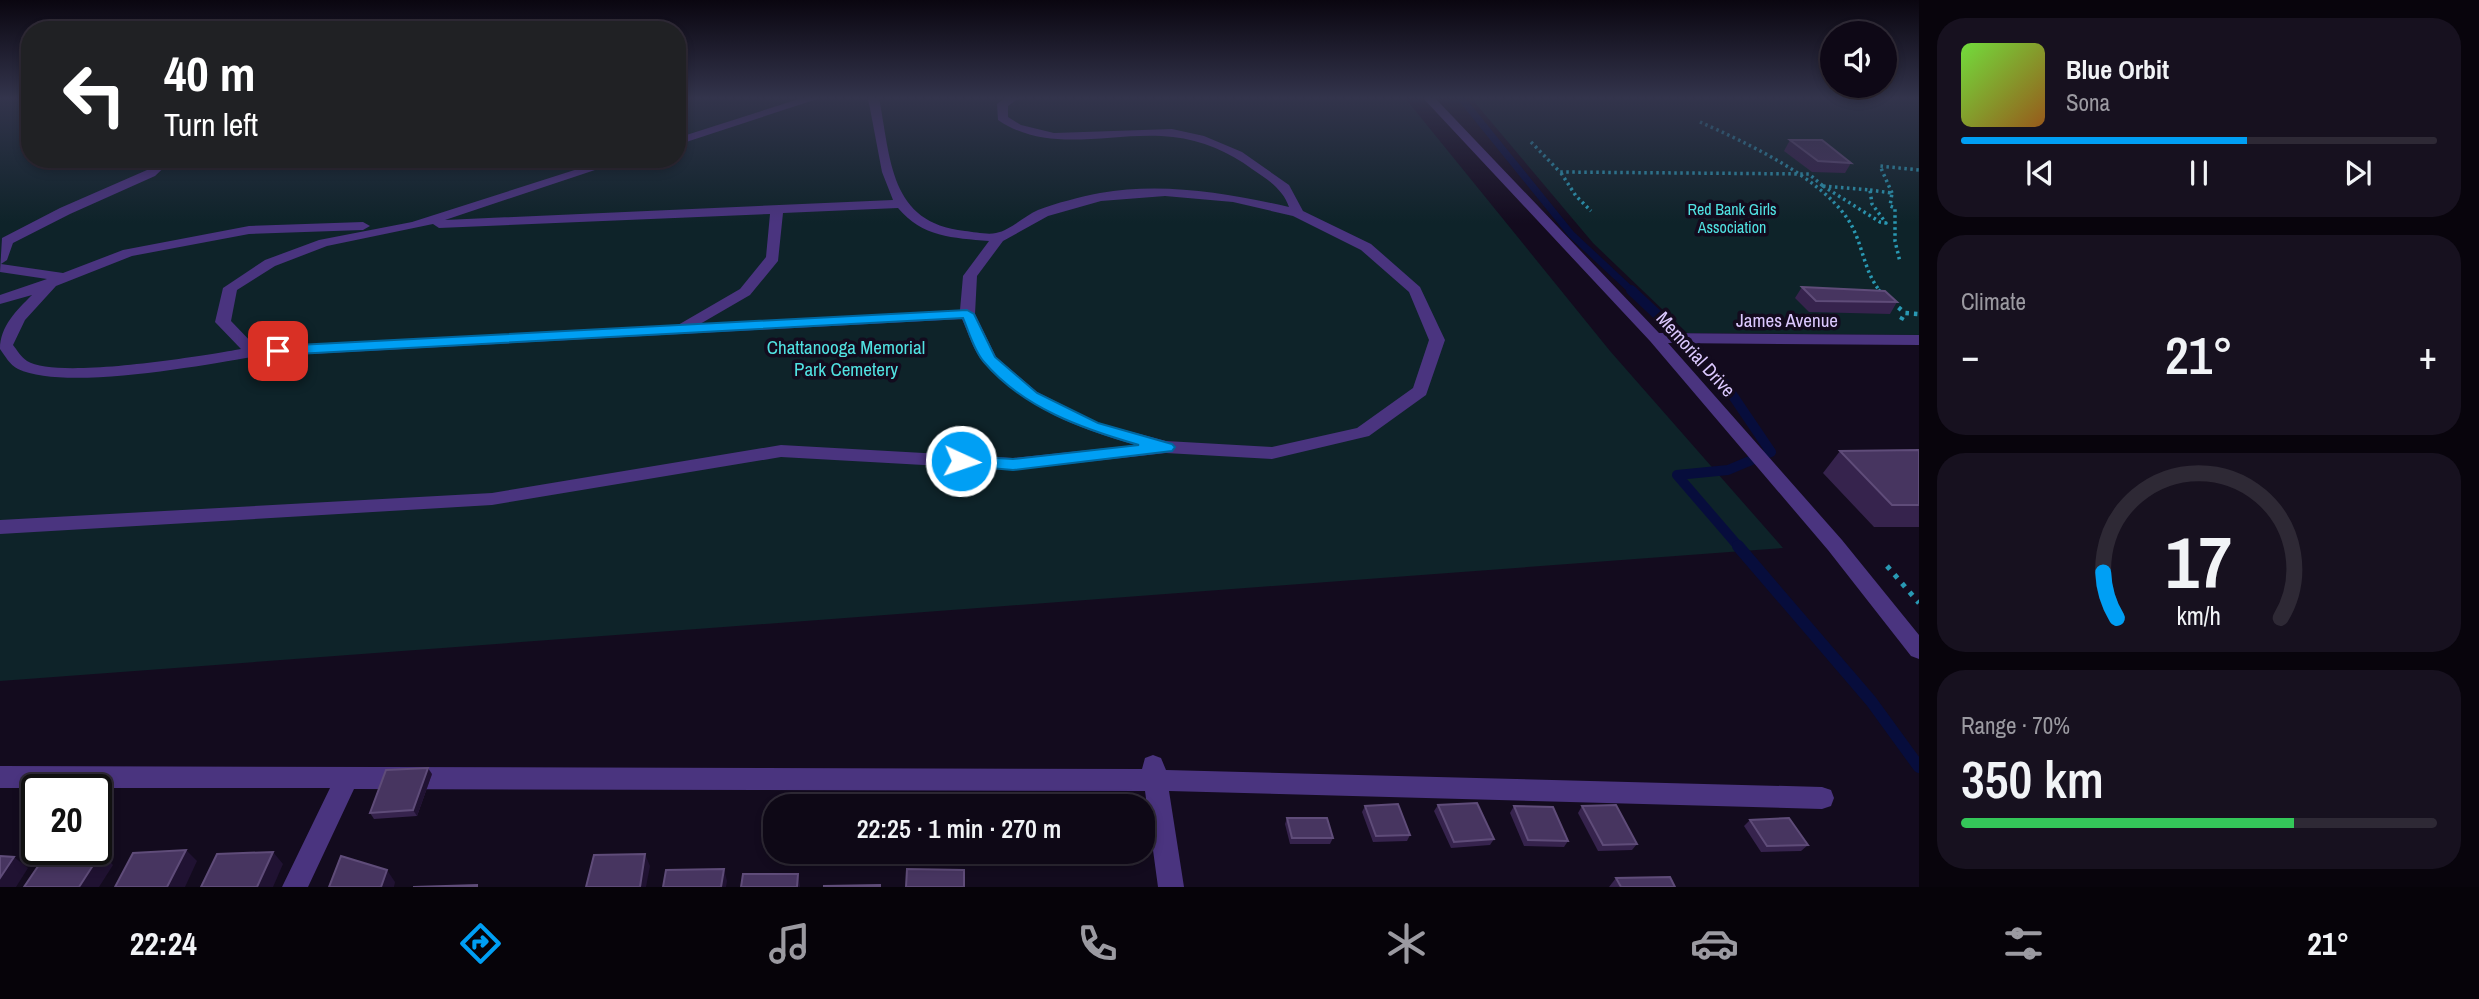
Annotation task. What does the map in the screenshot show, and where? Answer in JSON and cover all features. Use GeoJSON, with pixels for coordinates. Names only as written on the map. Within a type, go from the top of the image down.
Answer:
{"type":"FeatureCollection","features":[{"type":"Feature","properties":{"kind":"street"},"geometry":{"type":"LineString","coordinates":[[882,139],[894,193],[907,213],[929,228],[998,239]]}},
{"type":"Feature","properties":{"kind":"street"},"geometry":{"type":"LineString","coordinates":[[1203,139],[1224,146],[1284,186],[1295,199],[1297,213]]}},
{"type":"Feature","properties":{"kind":"street","name":"Memorial Drive"},"geometry":{"type":"LineString","coordinates":[[1467,139],[1655,338],[1835,545],[1919,650]]}},
{"type":"Feature","properties":{"kind":"street"},"geometry":{"type":"LineString","coordinates":[[0,260],[7,242],[157,168]]}},
{"type":"Feature","properties":{"kind":"street"},"geometry":{"type":"LineString","coordinates":[[252,352],[223,322],[230,288],[270,263],[324,243],[415,225],[594,168]]}},
{"type":"Feature","properties":{"kind":"street"},"geometry":{"type":"LineString","coordinates":[[0,527],[492,499],[781,451],[1013,464],[1167,447],[1272,453],[1363,432],[1420,391],[1437,340],[1415,290],[1366,247],[1297,213],[1233,198],[1165,192],[1100,197],[1043,213],[998,239],[970,276],[967,314],[989,359],[1031,396],[1092,427],[1167,447]]}},
{"type":"Feature","properties":{"kind":"street"},"geometry":{"type":"LineString","coordinates":[[0,300],[69,278],[128,253],[249,230],[901,204]]}},
{"type":"Feature","properties":{"kind":"street"},"geometry":{"type":"LineString","coordinates":[[683,327],[745,292],[773,258],[777,210]]}},
{"type":"Feature","properties":{"kind":"street"},"geometry":{"type":"LineString","coordinates":[[0,271],[69,278]]}},
{"type":"Feature","properties":{"kind":"street"},"geometry":{"type":"LineString","coordinates":[[51,284],[18,318],[5,345],[23,366],[51,373],[185,365],[252,352],[967,314]]}},
{"type":"Feature","properties":{"kind":"street","name":"James Avenue"},"geometry":{"type":"LineString","coordinates":[[1655,338],[1919,340]]}},
{"type":"Feature","properties":{"kind":"street"},"geometry":{"type":"LineString","coordinates":[[1154,773],[1171,887]]}},
{"type":"Feature","properties":{"kind":"street"},"geometry":{"type":"LineString","coordinates":[[0,777],[347,778],[1154,773],[1822,798]]}},
{"type":"Feature","properties":{"kind":"street"},"geometry":{"type":"LineString","coordinates":[[295,887],[347,778]]}},
{"type":"Feature","properties":{"kind":"path"},"geometry":{"type":"LineString","coordinates":[[1740,139],[1795,174],[1845,215],[1860,242],[1864,264],[1874,286],[1905,313]]}},
{"type":"Feature","properties":{"kind":"path"},"geometry":{"type":"LineString","coordinates":[[1531,142],[1560,172],[1576,196],[1591,211]]}},
{"type":"Feature","properties":{"kind":"path"},"geometry":{"type":"LineString","coordinates":[[1900,262],[1895,241],[1895,208],[1889,206],[1892,193],[1880,166],[1919,170]]}},
{"type":"Feature","properties":{"kind":"path"},"geometry":{"type":"LineString","coordinates":[[1560,172],[1809,174],[1823,186],[1880,222],[1886,223],[1872,204],[1870,190]]}},
{"type":"Feature","properties":{"kind":"path"},"geometry":{"type":"LineString","coordinates":[[1823,186],[1892,193]]}},
{"type":"Feature","properties":{"kind":"green space","name":"Chattanooga Memorial Park Cemetery"},"geometry":{"type":"Polygon","coordinates":[[[0,139],[21,139],[21,168],[686,168],[686,139],[1439,139],[1610,351],[1783,548],[0,681],[0,139]]]}},
{"type":"Feature","properties":{"kind":"green space","name":"Red Bank Girls Association"},"geometry":{"type":"Polygon","coordinates":[[[1506,139],[1919,139],[1919,335],[1687,333],[1593,243],[1506,139]]]}},
{"type":"Feature","properties":{"kind":"building"},"geometry":{"type":"Polygon","coordinates":[[[1790,140],[1822,140],[1851,163],[1818,161],[1790,140]]]}},
{"type":"Feature","properties":{"kind":"building"},"geometry":{"type":"Polygon","coordinates":[[[1802,287],[1885,291],[1897,302],[1816,301],[1802,287]]]}},
{"type":"Feature","properties":{"kind":"building"},"geometry":{"type":"Polygon","coordinates":[[[1919,450],[1919,505],[1892,505],[1840,451],[1919,450]]]}},
{"type":"Feature","properties":{"kind":"building"},"geometry":{"type":"Polygon","coordinates":[[[428,768],[413,810],[370,813],[386,770],[428,768]]]}},
{"type":"Feature","properties":{"kind":"building"},"geometry":{"type":"Polygon","coordinates":[[[1477,803],[1494,839],[1454,842],[1438,805],[1477,803]]]}},
{"type":"Feature","properties":{"kind":"building"},"geometry":{"type":"Polygon","coordinates":[[[1398,804],[1410,835],[1376,836],[1365,806],[1398,804]]]}},
{"type":"Feature","properties":{"kind":"building"},"geometry":{"type":"Polygon","coordinates":[[[1616,805],[1637,844],[1603,845],[1582,806],[1616,805]]]}},
{"type":"Feature","properties":{"kind":"building"},"geometry":{"type":"Polygon","coordinates":[[[1514,806],[1553,807],[1568,841],[1528,840],[1514,806]]]}},
{"type":"Feature","properties":{"kind":"building"},"geometry":{"type":"Polygon","coordinates":[[[1287,818],[1327,818],[1333,838],[1292,838],[1287,818]]]}},
{"type":"Feature","properties":{"kind":"building"},"geometry":{"type":"Polygon","coordinates":[[[1789,818],[1808,845],[1767,846],[1750,820],[1789,818]]]}},
{"type":"Feature","properties":{"kind":"building"},"geometry":{"type":"Polygon","coordinates":[[[186,850],[167,887],[115,887],[133,853],[186,850]]]}},
{"type":"Feature","properties":{"kind":"building"},"geometry":{"type":"Polygon","coordinates":[[[273,852],[257,887],[201,887],[217,854],[273,852]]]}},
{"type":"Feature","properties":{"kind":"building"},"geometry":{"type":"Polygon","coordinates":[[[645,854],[640,887],[586,887],[594,855],[645,854]]]}},
{"type":"Feature","properties":{"kind":"building"},"geometry":{"type":"Polygon","coordinates":[[[0,856],[14,857],[0,878],[0,856]]]}},
{"type":"Feature","properties":{"kind":"building"},"geometry":{"type":"Polygon","coordinates":[[[341,856],[387,870],[381,887],[329,887],[341,856]]]}},
{"type":"Feature","properties":{"kind":"building"},"geometry":{"type":"Polygon","coordinates":[[[39,865],[93,865],[79,887],[24,887],[39,865]]]}},
{"type":"Feature","properties":{"kind":"building"},"geometry":{"type":"Polygon","coordinates":[[[724,869],[721,887],[663,887],[666,870],[724,869]]]}},
{"type":"Feature","properties":{"kind":"building"},"geometry":{"type":"Polygon","coordinates":[[[907,869],[964,870],[964,887],[906,887],[907,869]]]}},
{"type":"Feature","properties":{"kind":"building"},"geometry":{"type":"Polygon","coordinates":[[[743,874],[798,874],[797,887],[741,887],[743,874]]]}},
{"type":"Feature","properties":{"kind":"building"},"geometry":{"type":"Polygon","coordinates":[[[1670,877],[1675,887],[1621,887],[1616,878],[1670,877]]]}},
{"type":"Feature","properties":{"kind":"building"},"geometry":{"type":"Polygon","coordinates":[[[477,885],[477,887],[413,887],[477,885]]]}},
{"type":"Feature","properties":{"kind":"building"},"geometry":{"type":"Polygon","coordinates":[[[824,886],[880,887],[824,887],[824,886]]]}},
{"type":"Feature","properties":{"kind":"waterway"},"geometry":{"type":"LineString","coordinates":[[1494,139],[1571,234],[1632,291]]}},
{"type":"Feature","properties":{"kind":"waterway"},"geometry":{"type":"LineString","coordinates":[[1631,290],[1696,351],[1725,384],[1771,452],[1728,470],[1677,475],[1739,547]]}},
{"type":"Feature","properties":{"kind":"waterway"},"geometry":{"type":"LineString","coordinates":[[1738,546],[1871,701],[1919,767]]}},
{"type":"Feature","properties":{"kind":"route"},"geometry":{"type":"LineString","coordinates":[[278,351],[683,327],[967,314],[989,359],[1031,396],[1092,427],[1167,447],[1013,464],[961,461]]}}]}
